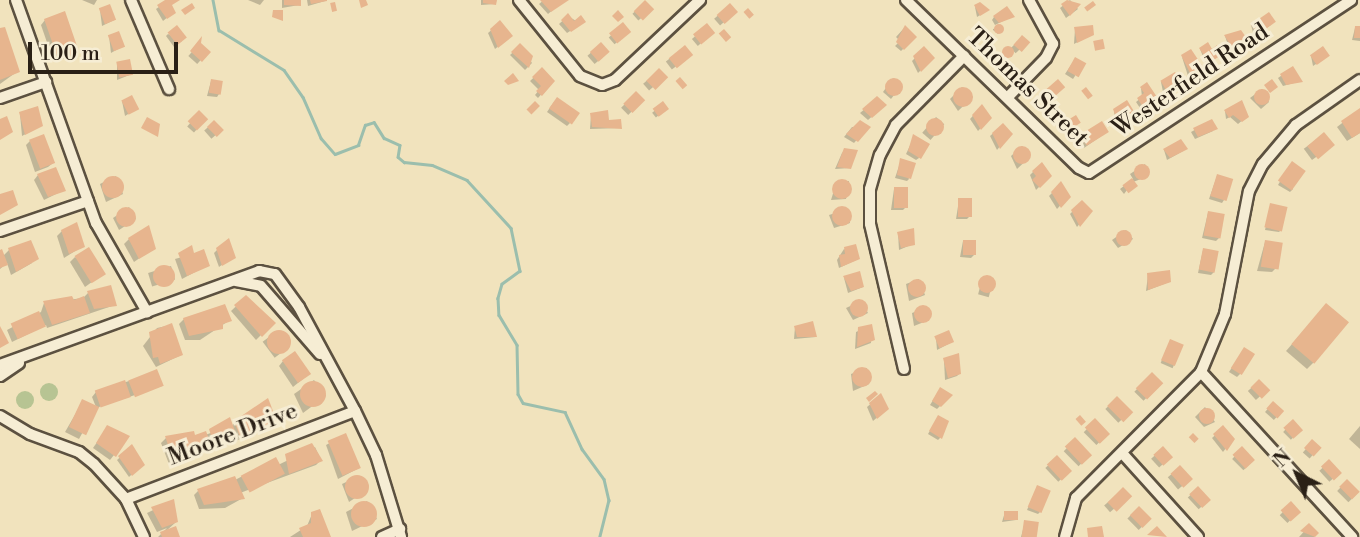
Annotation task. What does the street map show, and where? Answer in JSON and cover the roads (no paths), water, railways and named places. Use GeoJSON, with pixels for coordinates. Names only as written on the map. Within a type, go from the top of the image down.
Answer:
{"type":"FeatureCollection","features":[{"type":"Feature","properties":{"kind":"street"},"geometry":{"type":"LineString","coordinates":[[16,0],[88,201],[147,312]]}},
{"type":"Feature","properties":{"kind":"street"},"geometry":{"type":"LineString","coordinates":[[131,0],[169,89]]}},
{"type":"Feature","properties":{"kind":"street"},"geometry":{"type":"LineString","coordinates":[[519,0],[580,76],[602,85],[615,80],[700,0]]}},
{"type":"Feature","properties":{"kind":"street","name":"Thomas Street"},"geometry":{"type":"LineString","coordinates":[[906,0],[1079,168],[1089,173]]}},
{"type":"Feature","properties":{"kind":"street"},"geometry":{"type":"LineString","coordinates":[[1008,97],[1046,58],[1053,44],[1029,0]]}},
{"type":"Feature","properties":{"kind":"street","name":"Westerfield Road"},"geometry":{"type":"LineString","coordinates":[[1089,173],[1351,0]]}},
{"type":"Feature","properties":{"kind":"street"},"geometry":{"type":"LineString","coordinates":[[904,369],[870,224],[870,189],[880,155],[896,125],[964,56]]}},
{"type":"Feature","properties":{"kind":"street"},"geometry":{"type":"LineString","coordinates":[[1065,534],[1076,498],[1123,454],[1200,372],[1225,314],[1249,191],[1263,164],[1296,125],[1360,80]]}},
{"type":"Feature","properties":{"kind":"street"},"geometry":{"type":"LineString","coordinates":[[0,98],[46,82]]}},
{"type":"Feature","properties":{"kind":"street"},"geometry":{"type":"LineString","coordinates":[[0,231],[88,201]]}},
{"type":"Feature","properties":{"kind":"street"},"geometry":{"type":"LineString","coordinates":[[0,365],[258,271],[283,280],[355,411],[376,455],[400,533],[382,537]]}},
{"type":"Feature","properties":{"kind":"street"},"geometry":{"type":"LineString","coordinates":[[236,281],[261,286],[330,366]]}},
{"type":"Feature","properties":{"kind":"street"},"geometry":{"type":"LineString","coordinates":[[0,376],[39,351]]}},
{"type":"Feature","properties":{"kind":"street"},"geometry":{"type":"LineString","coordinates":[[1200,372],[1352,537]]}},
{"type":"Feature","properties":{"kind":"street","name":"Moore Drive"},"geometry":{"type":"LineString","coordinates":[[126,499],[355,411]]}},
{"type":"Feature","properties":{"kind":"street"},"geometry":{"type":"LineString","coordinates":[[0,416],[30,434]]}},
{"type":"Feature","properties":{"kind":"street"},"geometry":{"type":"LineString","coordinates":[[0,425],[79,452],[126,499],[144,537]]}},
{"type":"Feature","properties":{"kind":"street"},"geometry":{"type":"LineString","coordinates":[[1123,454],[1198,537]]}},
{"type":"Feature","properties":{"kind":"waterway"},"geometry":{"type":"LineString","coordinates":[[213,0],[219,30],[284,70],[303,97],[321,138],[335,154],[358,145],[365,125],[374,122],[384,138],[400,145],[398,157],[404,162],[432,165],[467,180],[511,228],[520,271],[502,284],[498,298],[499,315],[517,345],[518,394],[523,403],[565,412],[582,449],[604,479],[609,500],[600,537]]}}]}
